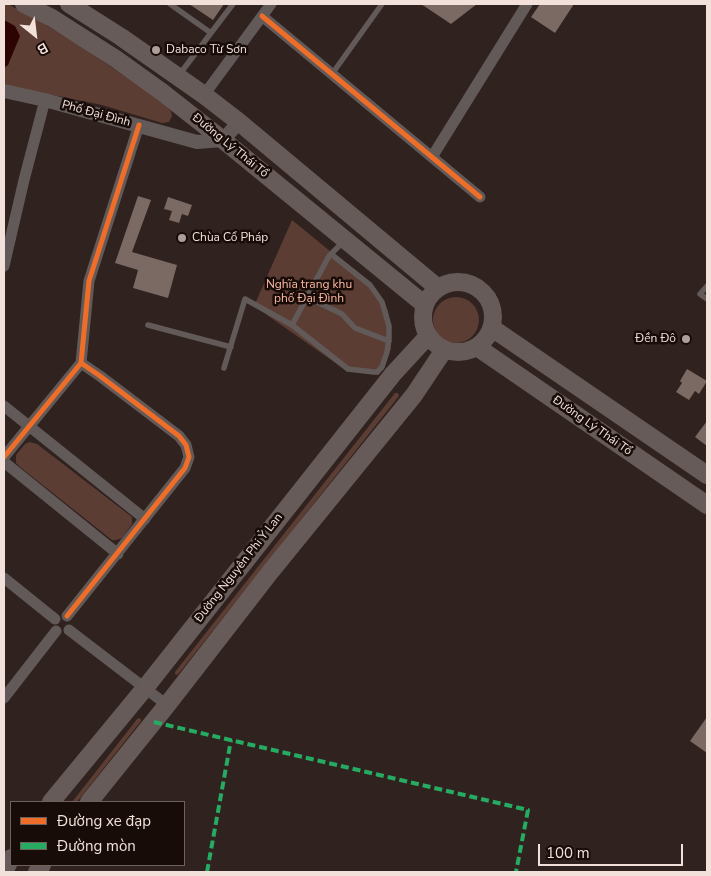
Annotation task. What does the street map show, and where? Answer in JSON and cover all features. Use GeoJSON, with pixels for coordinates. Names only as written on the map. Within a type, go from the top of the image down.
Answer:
{"type":"FeatureCollection","features":[{"type":"Feature","properties":{"kind":"main road","name":"Đường Lý Thái Tổ"},"geometry":{"type":"LineString","coordinates":[[69,4],[121,36],[204,95],[438,288]]}},
{"type":"Feature","properties":{"kind":"main road","name":"Đường Lý Thái Tổ"},"geometry":{"type":"LineString","coordinates":[[30,5],[116,59],[223,140],[425,305]]}},
{"type":"Feature","properties":{"kind":"main road"},"geometry":{"type":"LineString","coordinates":[[451,283],[466,283],[479,289],[489,300],[492,306],[492,328],[486,339],[477,347],[464,352],[452,352],[444,350],[428,336],[423,323],[425,305],[438,288],[451,283]]}},
{"type":"Feature","properties":{"kind":"main road","name":"Đường Lý Thái Tổ"},"geometry":{"type":"LineString","coordinates":[[492,328],[707,475]]}},
{"type":"Feature","properties":{"kind":"main road","name":"Đường Nguyên Phi Ỷ Lan"},"geometry":{"type":"LineString","coordinates":[[53,801],[145,688],[393,374],[428,336]]}},
{"type":"Feature","properties":{"kind":"main road","name":"Đường Lý Thái Tổ"},"geometry":{"type":"LineString","coordinates":[[477,347],[707,505]]}},
{"type":"Feature","properties":{"kind":"main road"},"geometry":{"type":"LineString","coordinates":[[90,801],[271,571],[414,395],[444,350]]}},
{"type":"Feature","properties":{"kind":"main road"},"geometry":{"type":"LineString","coordinates":[[4,872],[10,860]]}},
{"type":"Feature","properties":{"kind":"street"},"geometry":{"type":"LineString","coordinates":[[204,95],[271,4]]}},
{"type":"Feature","properties":{"kind":"street"},"geometry":{"type":"LineString","coordinates":[[432,158],[527,4]]}},
{"type":"Feature","properties":{"kind":"street"},"geometry":{"type":"LineString","coordinates":[[262,16],[480,197]]}},
{"type":"Feature","properties":{"kind":"street","name":"Phố Đại Đình"},"geometry":{"type":"LineString","coordinates":[[4,91],[45,100],[197,142],[223,140]]}},
{"type":"Feature","properties":{"kind":"street"},"geometry":{"type":"LineString","coordinates":[[4,266],[45,100]]}},
{"type":"Feature","properties":{"kind":"street"},"geometry":{"type":"LineString","coordinates":[[223,140],[239,122]]}},
{"type":"Feature","properties":{"kind":"street"},"geometry":{"type":"LineString","coordinates":[[4,457],[80,363],[89,281],[139,125]]}},
{"type":"Feature","properties":{"kind":"street"},"geometry":{"type":"LineString","coordinates":[[67,616],[188,464],[188,451],[179,436],[80,363]]}},
{"type":"Feature","properties":{"kind":"street"},"geometry":{"type":"LineString","coordinates":[[4,406],[145,519]]}},
{"type":"Feature","properties":{"kind":"street"},"geometry":{"type":"LineString","coordinates":[[4,462],[118,554]]}},
{"type":"Feature","properties":{"kind":"street"},"geometry":{"type":"LineString","coordinates":[[4,578],[55,619]]}},
{"type":"Feature","properties":{"kind":"street"},"geometry":{"type":"LineString","coordinates":[[61,615],[67,616],[72,624],[70,630],[62,634],[56,631],[53,626],[55,619],[61,615]]}},
{"type":"Feature","properties":{"kind":"street"},"geometry":{"type":"LineString","coordinates":[[70,630],[167,705]]}},
{"type":"Feature","properties":{"kind":"street"},"geometry":{"type":"LineString","coordinates":[[4,698],[56,631]]}},
{"type":"Feature","properties":{"kind":"lane"},"geometry":{"type":"LineString","coordinates":[[170,4],[211,33]]}},
{"type":"Feature","properties":{"kind":"lane"},"geometry":{"type":"LineString","coordinates":[[178,77],[233,4]]}},
{"type":"Feature","properties":{"kind":"lane"},"geometry":{"type":"LineString","coordinates":[[332,74],[382,4]]}},
{"type":"Feature","properties":{"kind":"lane"},"geometry":{"type":"LineString","coordinates":[[292,325],[320,270],[345,239]]}},
{"type":"Feature","properties":{"kind":"lane"},"geometry":{"type":"LineString","coordinates":[[224,368],[245,299],[292,325],[343,366],[351,370],[374,372],[379,370],[387,352],[389,341],[389,326],[385,308],[376,292],[331,254]]}},
{"type":"Feature","properties":{"kind":"lane"},"geometry":{"type":"LineString","coordinates":[[707,286],[700,294],[707,299]]}},
{"type":"Feature","properties":{"kind":"lane"},"geometry":{"type":"LineString","coordinates":[[307,297],[342,314],[355,328],[389,341]]}},
{"type":"Feature","properties":{"kind":"lane"},"geometry":{"type":"LineString","coordinates":[[148,325],[230,347]]}},
{"type":"Feature","properties":{"kind":"green space"},"geometry":{"type":"Polygon","coordinates":[[[4,4],[8,4],[80,46],[157,98],[171,111],[172,116],[169,122],[162,123],[102,105],[4,85],[4,4]]]}},
{"type":"Feature","properties":{"kind":"green space","name":"Nghĩa trang khu phố Đại Đình"},"geometry":{"type":"Polygon","coordinates":[[[292,220],[375,288],[382,298],[388,311],[390,322],[391,349],[379,375],[347,371],[254,306],[292,220]]]}},
{"type":"Feature","properties":{"kind":"green space"},"geometry":{"type":"Polygon","coordinates":[[[456,297],[469,301],[475,307],[479,320],[475,333],[469,339],[456,343],[443,339],[437,333],[433,320],[437,307],[443,301],[456,297]]]}},
{"type":"Feature","properties":{"kind":"green space"},"geometry":{"type":"Polygon","coordinates":[[[395,393],[398,393],[399,396],[180,672],[177,675],[175,674],[175,672],[395,393]]]}},
{"type":"Feature","properties":{"kind":"green space"},"geometry":{"type":"Polygon","coordinates":[[[30,442],[37,444],[132,517],[132,524],[122,538],[112,540],[16,463],[16,455],[25,444],[30,442]]]}},
{"type":"Feature","properties":{"kind":"green space"},"geometry":{"type":"Polygon","coordinates":[[[138,718],[141,719],[78,801],[73,801],[138,718]]]}},
{"type":"Feature","properties":{"kind":"shaded area"},"geometry":{"type":"Polygon","coordinates":[[[4,20],[15,26],[20,36],[8,65],[4,68],[4,20]]]}},
{"type":"Feature","properties":{"kind":"building"},"geometry":{"type":"Polygon","coordinates":[[[189,4],[224,4],[213,20],[189,4]]]}},
{"type":"Feature","properties":{"kind":"building"},"geometry":{"type":"Polygon","coordinates":[[[421,4],[477,4],[451,24],[421,4]]]}},
{"type":"Feature","properties":{"kind":"building"},"geometry":{"type":"Polygon","coordinates":[[[540,4],[574,4],[555,33],[531,17],[540,4]]]}},
{"type":"Feature","properties":{"kind":"building"},"geometry":{"type":"Polygon","coordinates":[[[138,196],[151,200],[132,252],[177,265],[168,298],[133,288],[138,270],[115,263],[138,196]]]}},
{"type":"Feature","properties":{"kind":"building"},"geometry":{"type":"Polygon","coordinates":[[[168,197],[192,205],[188,216],[182,214],[179,223],[169,220],[172,211],[164,209],[168,197]]]}},
{"type":"Feature","properties":{"kind":"building"},"geometry":{"type":"Polygon","coordinates":[[[687,369],[707,381],[699,394],[695,391],[689,400],[676,392],[682,383],[680,381],[687,369]]]}},
{"type":"Feature","properties":{"kind":"building"},"geometry":{"type":"Polygon","coordinates":[[[707,421],[707,446],[695,437],[707,421]]]}},
{"type":"Feature","properties":{"kind":"building"},"geometry":{"type":"Polygon","coordinates":[[[707,717],[707,753],[690,741],[707,717]]]}},
{"type":"Feature","properties":{"kind":"marked path"},"geometry":{"type":"LineString","coordinates":[[154,722],[528,810],[516,872]]}},
{"type":"Feature","properties":{"kind":"marked path"},"geometry":{"type":"LineString","coordinates":[[207,872],[231,740]]}},
{"type":"Feature","properties":{"kind":"cycle path"},"geometry":{"type":"LineString","coordinates":[[262,16],[480,197]]}},
{"type":"Feature","properties":{"kind":"cycle path"},"geometry":{"type":"LineString","coordinates":[[4,457],[81,363],[89,281],[139,125]]}},
{"type":"Feature","properties":{"kind":"cycle path"},"geometry":{"type":"LineString","coordinates":[[67,616],[185,468],[189,457],[186,445],[179,436],[81,363]]}},
{"type":"Feature","properties":{"kind":"place","name":"Dabaco Từ Sơn"},"geometry":{"type":"Point","coordinates":[156,50]}},
{"type":"Feature","properties":{"kind":"place","name":"Chùa Cổ Pháp"},"geometry":{"type":"Point","coordinates":[182,238]}},
{"type":"Feature","properties":{"kind":"place","name":"Đền Đô"},"geometry":{"type":"Point","coordinates":[686,339]}}]}
